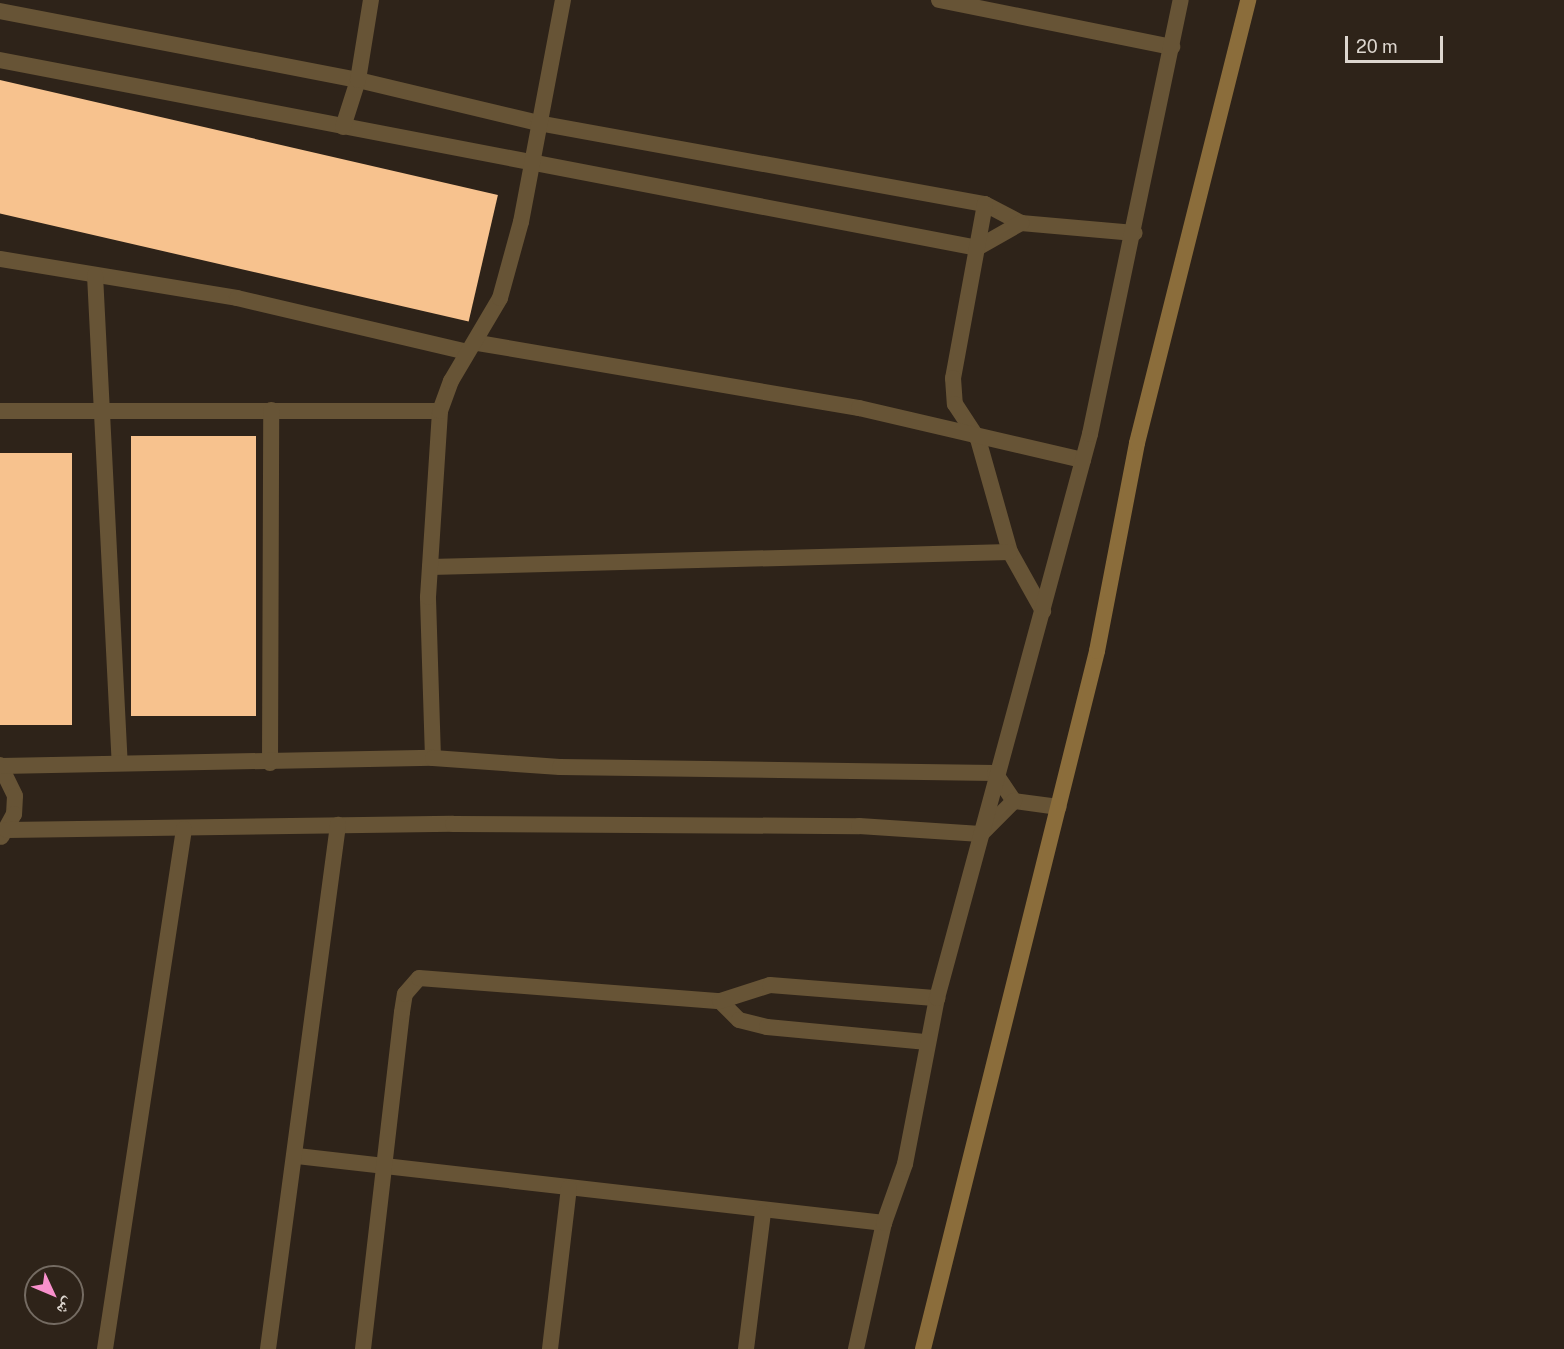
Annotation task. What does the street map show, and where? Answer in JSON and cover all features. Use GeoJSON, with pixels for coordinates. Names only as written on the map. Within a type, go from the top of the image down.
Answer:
{"type":"FeatureCollection","features":[{"type":"Feature","properties":{"kind":"main road"},"geometry":{"type":"LineString","coordinates":[[923,1349],[1097,651],[1137,443],[1248,0]]}},
{"type":"Feature","properties":{"kind":"street"},"geometry":{"type":"LineString","coordinates":[[343,127],[358,80],[371,0]]}},
{"type":"Feature","properties":{"kind":"street"},"geometry":{"type":"LineString","coordinates":[[433,758],[430,567],[440,411],[500,298],[532,165],[538,123],[563,0]]}},
{"type":"Feature","properties":{"kind":"street"},"geometry":{"type":"LineString","coordinates":[[939,0],[1172,47]]}},
{"type":"Feature","properties":{"kind":"street"},"geometry":{"type":"LineString","coordinates":[[856,1349],[884,1223],[905,1164],[937,998],[995,773],[1043,611],[1083,460],[1135,233],[1181,0]]}},
{"type":"Feature","properties":{"kind":"street"},"geometry":{"type":"LineString","coordinates":[[0,11],[358,80],[538,123],[985,204],[1021,224],[1135,233]]}},
{"type":"Feature","properties":{"kind":"street"},"geometry":{"type":"LineString","coordinates":[[0,60],[532,165],[977,248],[1021,224]]}},
{"type":"Feature","properties":{"kind":"street"},"geometry":{"type":"LineString","coordinates":[[985,204],[953,378],[955,404],[978,439],[1010,552],[1043,611]]}},
{"type":"Feature","properties":{"kind":"street"},"geometry":{"type":"LineString","coordinates":[[0,259],[237,298],[472,347],[744,386],[921,420],[978,439],[1083,460]]}},
{"type":"Feature","properties":{"kind":"street"},"geometry":{"type":"LineString","coordinates":[[95,275],[106,408],[120,761]]}},
{"type":"Feature","properties":{"kind":"street"},"geometry":{"type":"LineString","coordinates":[[0,411],[106,408],[440,411]]}},
{"type":"Feature","properties":{"kind":"street"},"geometry":{"type":"LineString","coordinates":[[270,763],[271,410]]}},
{"type":"Feature","properties":{"kind":"street"},"geometry":{"type":"LineString","coordinates":[[430,567],[1010,552]]}},
{"type":"Feature","properties":{"kind":"street"},"geometry":{"type":"LineString","coordinates":[[995,773],[560,767],[433,758],[270,763],[120,761],[1,766],[15,796],[3,834],[338,825],[860,826],[981,834],[1014,801]]}},
{"type":"Feature","properties":{"kind":"street"},"geometry":{"type":"LineString","coordinates":[[995,773],[1014,801],[1059,807]]}},
{"type":"Feature","properties":{"kind":"street"},"geometry":{"type":"LineString","coordinates":[[268,1349],[297,1156],[338,825]]}},
{"type":"Feature","properties":{"kind":"street"},"geometry":{"type":"LineString","coordinates":[[105,1349],[184,829]]}},
{"type":"Feature","properties":{"kind":"street"},"geometry":{"type":"LineString","coordinates":[[363,1349],[386,1166],[402,1012],[405,994],[419,978],[720,1001],[770,985],[937,998]]}},
{"type":"Feature","properties":{"kind":"street"},"geometry":{"type":"LineString","coordinates":[[720,1001],[739,1020],[766,1027],[927,1042]]}},
{"type":"Feature","properties":{"kind":"street"},"geometry":{"type":"LineString","coordinates":[[297,1156],[763,1212],[884,1223]]}},
{"type":"Feature","properties":{"kind":"street"},"geometry":{"type":"LineString","coordinates":[[550,1349],[569,1188]]}},
{"type":"Feature","properties":{"kind":"street"},"geometry":{"type":"LineString","coordinates":[[746,1349],[763,1212]]}},
{"type":"Feature","properties":{"kind":"building"},"geometry":{"type":"Polygon","coordinates":[[[0,80],[498,195],[469,322],[0,213],[0,80]]]}},
{"type":"Feature","properties":{"kind":"building"},"geometry":{"type":"Polygon","coordinates":[[[131,436],[256,436],[256,716],[131,716],[131,436]]]}},
{"type":"Feature","properties":{"kind":"building"},"geometry":{"type":"Polygon","coordinates":[[[0,453],[72,453],[72,725],[0,725],[0,453]]]}}]}
